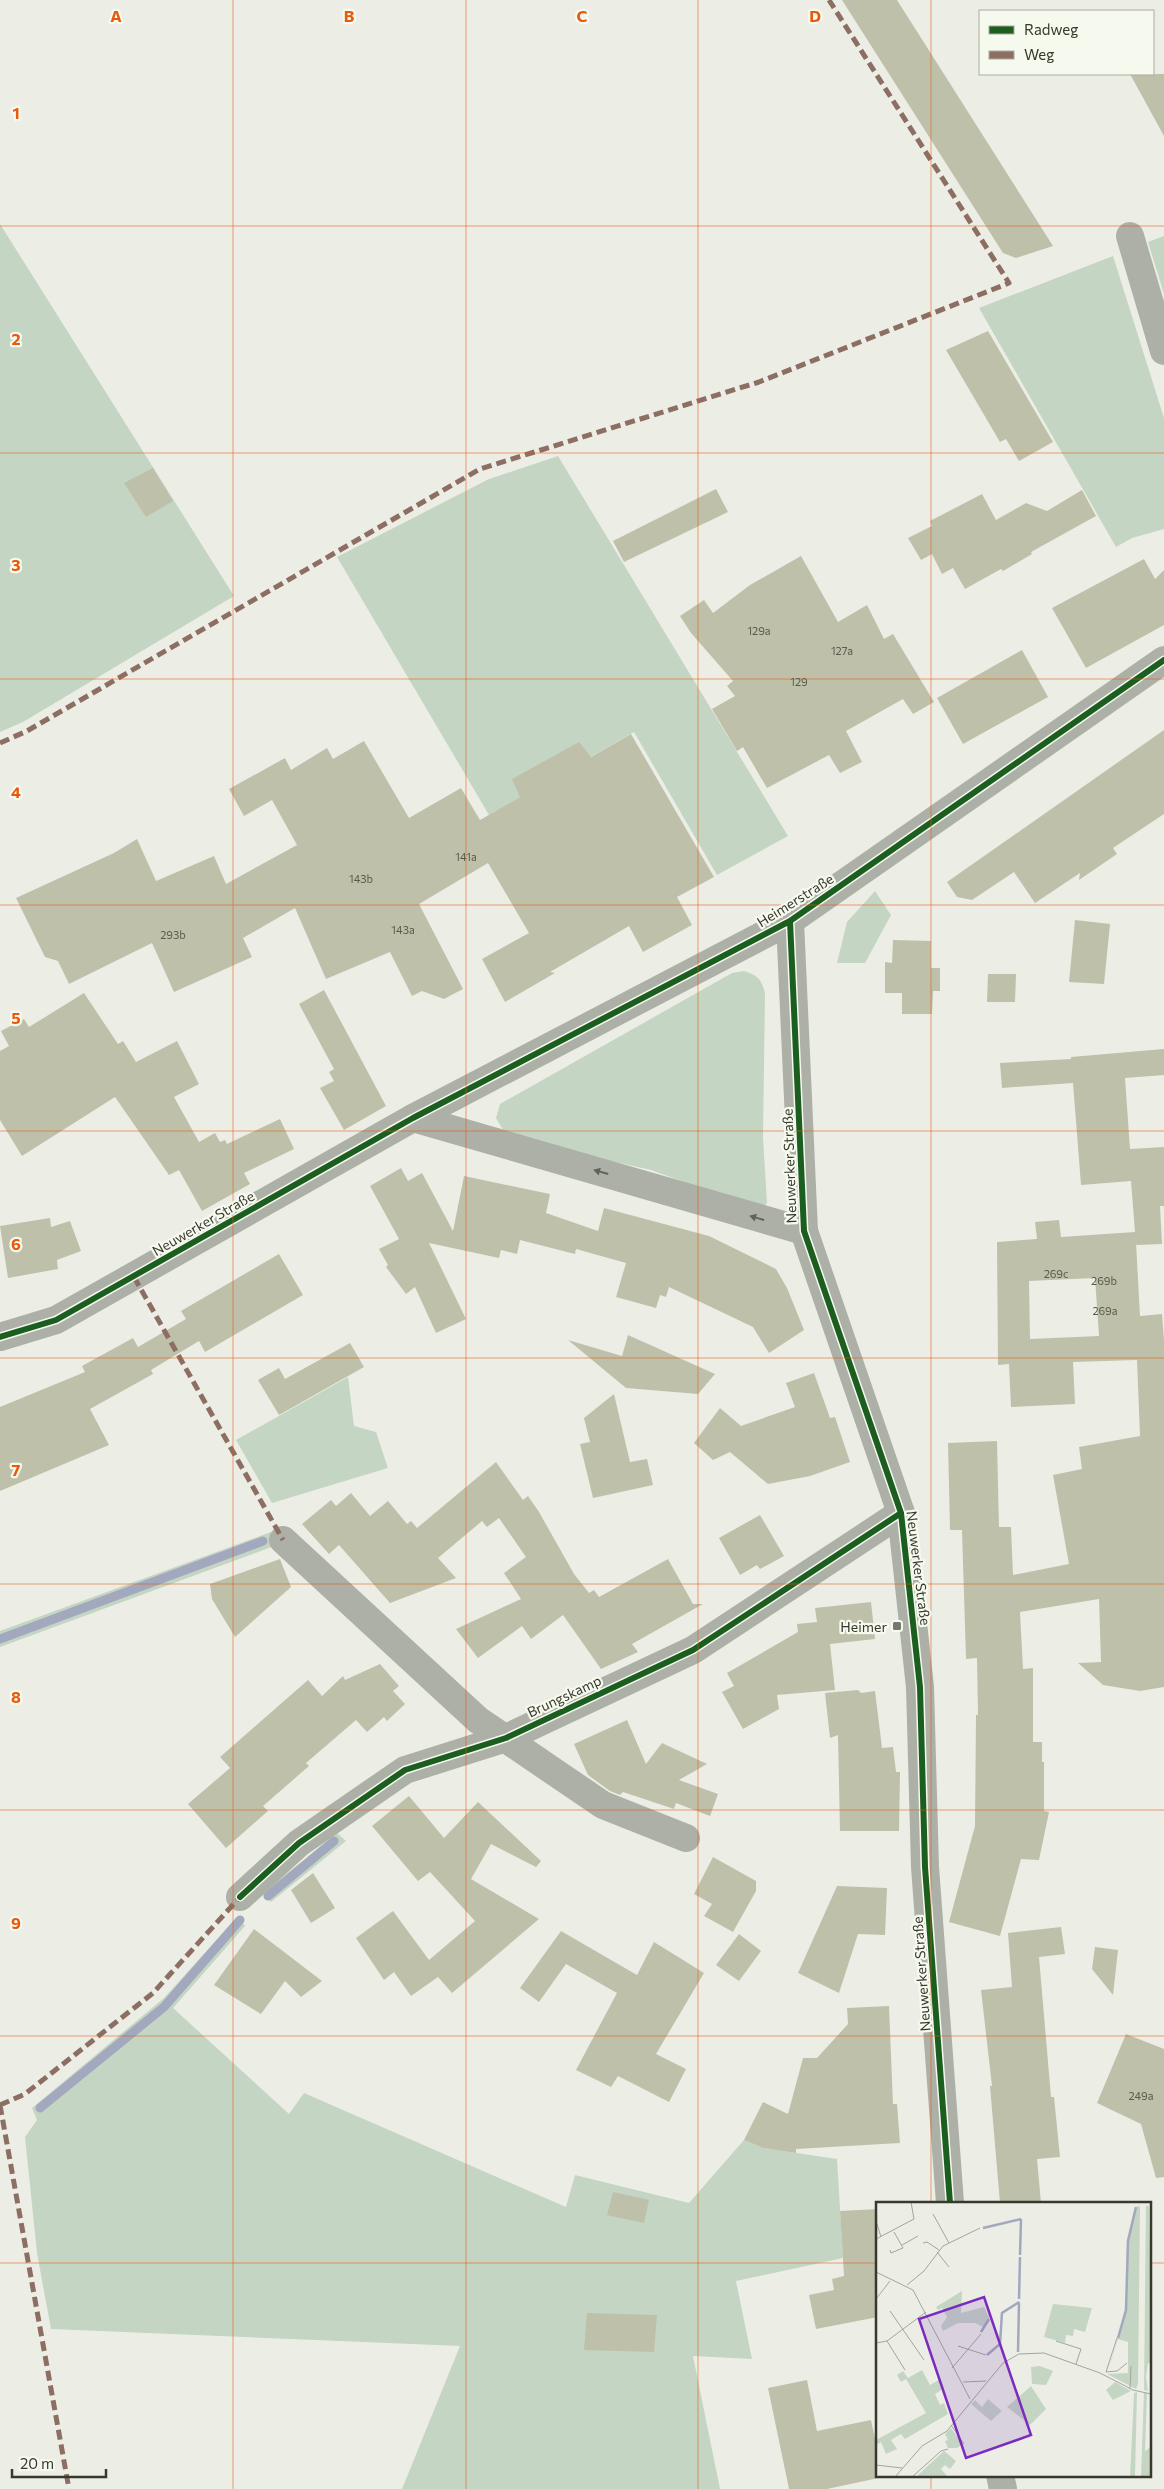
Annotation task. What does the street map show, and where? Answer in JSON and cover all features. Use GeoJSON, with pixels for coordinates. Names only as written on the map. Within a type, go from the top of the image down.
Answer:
{"type":"FeatureCollection","features":[{"type":"Feature","properties":{"kind":"street"},"geometry":{"type":"LineString","coordinates":[[1130,236],[1164,351]]}},
{"type":"Feature","properties":{"kind":"street","name":"Heimerstraße"},"geometry":{"type":"LineString","coordinates":[[414,1118],[790,921],[1164,660]]}},
{"type":"Feature","properties":{"kind":"street","name":"Neuwerker Straße"},"geometry":{"type":"LineString","coordinates":[[790,921],[804,1231],[901,1512],[920,1687],[925,1867],[950,2202]]}},
{"type":"Feature","properties":{"kind":"street","name":"Neuwerker Straße"},"geometry":{"type":"LineString","coordinates":[[0,1337],[56,1320],[414,1118],[804,1231]]}},
{"type":"Feature","properties":{"kind":"street","name":"Brungskamp"},"geometry":{"type":"LineString","coordinates":[[240,1898],[299,1843],[405,1770],[506,1738],[693,1650],[901,1512]]}},
{"type":"Feature","properties":{"kind":"street"},"geometry":{"type":"LineString","coordinates":[[283,1540],[478,1720],[602,1805],[686,1838]]}},
{"type":"Feature","properties":{"kind":"street"},"geometry":{"type":"LineString","coordinates":[[1000,2476],[1003,2489]]}},
{"type":"Feature","properties":{"kind":"green space"},"geometry":{"type":"Polygon","coordinates":[[[0,224],[234,596],[23,722],[0,732],[0,224]]]}},
{"type":"Feature","properties":{"kind":"green space"},"geometry":{"type":"Polygon","coordinates":[[[1164,236],[1164,294],[1148,242],[1164,236]]]}},
{"type":"Feature","properties":{"kind":"green space"},"geometry":{"type":"Polygon","coordinates":[[[1113,256],[1164,418],[1164,529],[1132,538],[1116,547],[979,308],[1113,256]]]}},
{"type":"Feature","properties":{"kind":"green space"},"geometry":{"type":"Polygon","coordinates":[[[558,456],[788,836],[717,875],[634,732],[489,815],[337,557],[489,479],[558,456]]]}},
{"type":"Feature","properties":{"kind":"green space"},"geometry":{"type":"Polygon","coordinates":[[[875,891],[891,915],[865,963],[837,963],[847,922],[875,891]]]}},
{"type":"Feature","properties":{"kind":"green space"},"geometry":{"type":"Polygon","coordinates":[[[744,971],[753,974],[759,979],[765,994],[763,1138],[767,1203],[761,1210],[651,1170],[508,1138],[496,1118],[500,1104],[732,973],[744,971]]]}},
{"type":"Feature","properties":{"kind":"green space"},"geometry":{"type":"Polygon","coordinates":[[[348,1377],[354,1426],[376,1432],[388,1468],[272,1503],[236,1440],[348,1377]]]}},
{"type":"Feature","properties":{"kind":"green space"},"geometry":{"type":"Polygon","coordinates":[[[271,1532],[277,1545],[0,1647],[0,1631],[271,1532]]]}},
{"type":"Feature","properties":{"kind":"green space"},"geometry":{"type":"Polygon","coordinates":[[[337,1833],[346,1841],[271,1902],[263,1893],[337,1833]]]}},
{"type":"Feature","properties":{"kind":"green space"},"geometry":{"type":"Polygon","coordinates":[[[238,1916],[245,1926],[173,2008],[289,2114],[304,2093],[566,2207],[575,2175],[689,2203],[744,2140],[763,2148],[837,2159],[843,2258],[736,2281],[752,2359],[693,2356],[720,2489],[402,2489],[460,2346],[51,2329],[37,2253],[25,2137],[37,2120],[32,2108],[164,1998],[238,1916]]]}},
{"type":"Feature","properties":{"kind":"building"},"geometry":{"type":"Polygon","coordinates":[[[842,0],[897,0],[1053,246],[1016,258],[1003,253],[842,0]]]}},
{"type":"Feature","properties":{"kind":"building"},"geometry":{"type":"Polygon","coordinates":[[[1164,74],[1164,136],[1131,75],[1164,74]]]}},
{"type":"Feature","properties":{"kind":"building"},"geometry":{"type":"Polygon","coordinates":[[[988,331],[1053,442],[1019,461],[1006,439],[1000,442],[946,350],[988,331]]]}},
{"type":"Feature","properties":{"kind":"building"},"geometry":{"type":"Polygon","coordinates":[[[153,468],[173,501],[146,517],[124,483],[153,468]]]}},
{"type":"Feature","properties":{"kind":"building"},"geometry":{"type":"Polygon","coordinates":[[[716,489],[728,512],[624,562],[613,541],[716,489]]]}},
{"type":"Feature","properties":{"kind":"building"},"geometry":{"type":"Polygon","coordinates":[[[1082,490],[1096,516],[1031,552],[1032,554],[1003,571],[1001,569],[965,589],[953,568],[942,574],[932,554],[921,560],[908,538],[932,526],[930,521],[982,494],[996,520],[1026,503],[1047,511],[1082,490]]]}},
{"type":"Feature","properties":{"kind":"building"},"geometry":{"type":"Polygon","coordinates":[[[801,556],[838,622],[867,605],[884,639],[893,634],[934,702],[913,714],[903,699],[846,731],[862,762],[840,773],[829,755],[767,788],[743,747],[737,751],[712,709],[735,696],[727,686],[733,681],[691,633],[680,616],[704,600],[713,613],[750,585],[801,556]]]}},
{"type":"Feature","properties":{"kind":"building"},"geometry":{"type":"Polygon","coordinates":[[[1144,559],[1155,579],[1164,570],[1164,625],[1086,668],[1052,608],[1144,559]]]}},
{"type":"Feature","properties":{"kind":"building"},"geometry":{"type":"Polygon","coordinates":[[[1022,650],[1048,697],[963,744],[937,698],[1022,650]]]}},
{"type":"Feature","properties":{"kind":"building"},"geometry":{"type":"Polygon","coordinates":[[[1164,730],[1164,814],[1113,848],[1117,854],[1079,880],[1080,873],[1035,903],[1014,872],[972,900],[957,897],[947,882],[1164,730]]]}},
{"type":"Feature","properties":{"kind":"building"},"geometry":{"type":"Polygon","coordinates":[[[631,734],[714,877],[677,897],[692,925],[643,952],[629,926],[550,972],[555,973],[505,1002],[482,959],[529,933],[488,863],[419,904],[463,989],[444,999],[422,991],[412,996],[390,952],[326,979],[295,908],[243,938],[252,957],[174,992],[152,943],[69,984],[58,961],[45,957],[16,898],[114,853],[137,839],[156,881],[214,856],[226,884],[297,845],[272,800],[244,816],[229,789],[285,758],[291,770],[327,748],[333,759],[364,741],[409,818],[461,788],[480,820],[520,797],[512,779],[579,742],[591,757],[631,734]]]}},
{"type":"Feature","properties":{"kind":"building"},"geometry":{"type":"Polygon","coordinates":[[[1075,920],[1110,924],[1104,984],[1069,982],[1075,920]]]}},
{"type":"Feature","properties":{"kind":"building"},"geometry":{"type":"Polygon","coordinates":[[[893,940],[931,941],[931,968],[940,968],[940,991],[933,991],[932,1014],[902,1014],[902,993],[885,993],[885,962],[892,963],[893,940]]]}},
{"type":"Feature","properties":{"kind":"building"},"geometry":{"type":"Polygon","coordinates":[[[988,974],[1016,974],[1015,1002],[987,1002],[988,974]]]}},
{"type":"Feature","properties":{"kind":"building"},"geometry":{"type":"Polygon","coordinates":[[[324,990],[386,1106],[344,1130],[320,1088],[334,1081],[329,1072],[334,1069],[299,1004],[324,990]]]}},
{"type":"Feature","properties":{"kind":"building"},"geometry":{"type":"Polygon","coordinates":[[[84,993],[118,1044],[123,1041],[136,1062],[177,1041],[199,1084],[174,1097],[199,1142],[215,1133],[220,1142],[225,1140],[227,1144],[280,1119],[294,1149],[244,1173],[250,1184],[202,1211],[179,1170],[169,1175],[115,1097],[22,1156],[0,1120],[0,1051],[9,1046],[1,1031],[24,1019],[29,1027],[84,993]]]}},
{"type":"Feature","properties":{"kind":"building"},"geometry":{"type":"Polygon","coordinates":[[[1164,1049],[1164,1075],[1125,1078],[1130,1149],[1164,1147],[1164,1206],[1160,1206],[1162,1244],[1136,1245],[1140,1316],[1162,1314],[1164,1341],[1164,1687],[1140,1691],[1103,1685],[1078,1663],[1101,1662],[1099,1599],[1020,1612],[1023,1669],[1033,1668],[1033,1742],[1042,1742],[1044,1811],[1049,1812],[1039,1860],[1021,1859],[1000,1936],[949,1922],[975,1826],[976,1715],[978,1715],[977,1658],[966,1659],[962,1530],[950,1530],[948,1443],[997,1441],[999,1527],[1011,1527],[1013,1575],[1069,1564],[1053,1475],[1082,1469],[1079,1447],[1140,1436],[1137,1360],[1073,1362],[1075,1404],[1011,1407],[1009,1364],[998,1365],[997,1242],[1037,1239],[1035,1222],[1059,1220],[1061,1237],[1135,1232],[1131,1181],[1081,1185],[1073,1083],[1002,1088],[1000,1063],[1071,1059],[1071,1057],[1164,1049]],[[1095,1278],[1029,1281],[1030,1339],[1099,1336],[1095,1278]]]}},
{"type":"Feature","properties":{"kind":"building"},"geometry":{"type":"Polygon","coordinates":[[[401,1168],[408,1181],[422,1173],[453,1231],[464,1176],[550,1194],[546,1213],[598,1231],[604,1208],[709,1236],[776,1269],[787,1288],[804,1330],[769,1353],[753,1327],[669,1287],[666,1297],[660,1295],[656,1308],[616,1297],[626,1263],[576,1249],[575,1254],[520,1240],[517,1254],[501,1250],[499,1258],[429,1243],[466,1319],[436,1333],[415,1287],[406,1294],[386,1267],[388,1265],[379,1249],[399,1239],[370,1186],[401,1168]]]}},
{"type":"Feature","properties":{"kind":"building"},"geometry":{"type":"Polygon","coordinates":[[[50,1218],[51,1227],[70,1221],[81,1251],[57,1260],[58,1269],[8,1278],[0,1226],[50,1218]]]}},
{"type":"Feature","properties":{"kind":"building"},"geometry":{"type":"Polygon","coordinates":[[[279,1254],[303,1295],[205,1352],[199,1341],[151,1370],[153,1374],[90,1409],[109,1445],[0,1491],[0,1407],[85,1372],[82,1366],[133,1338],[138,1347],[186,1319],[181,1311],[279,1254]]]}},
{"type":"Feature","properties":{"kind":"building"},"geometry":{"type":"Polygon","coordinates":[[[628,1335],[715,1374],[698,1394],[626,1388],[568,1340],[622,1356],[628,1335]]]}},
{"type":"Feature","properties":{"kind":"building"},"geometry":{"type":"Polygon","coordinates":[[[350,1343],[364,1367],[279,1415],[258,1380],[279,1368],[285,1379],[350,1343]]]}},
{"type":"Feature","properties":{"kind":"building"},"geometry":{"type":"Polygon","coordinates":[[[814,1373],[830,1418],[835,1417],[850,1462],[810,1476],[768,1484],[730,1452],[713,1460],[694,1443],[720,1408],[741,1426],[795,1407],[786,1383],[814,1373]]]}},
{"type":"Feature","properties":{"kind":"building"},"geometry":{"type":"Polygon","coordinates":[[[614,1394],[630,1462],[647,1459],[653,1485],[593,1498],[580,1444],[590,1442],[584,1418],[614,1394]]]}},
{"type":"Feature","properties":{"kind":"building"},"geometry":{"type":"Polygon","coordinates":[[[496,1462],[523,1500],[528,1496],[574,1574],[589,1593],[594,1590],[599,1597],[668,1559],[693,1604],[703,1604],[632,1644],[638,1652],[601,1669],[563,1615],[531,1639],[522,1626],[478,1658],[456,1629],[521,1599],[504,1573],[526,1557],[499,1518],[487,1527],[482,1521],[438,1558],[456,1578],[390,1603],[339,1545],[329,1554],[302,1524],[331,1500],[336,1506],[351,1493],[370,1516],[388,1501],[407,1524],[411,1521],[417,1528],[496,1462]]]}},
{"type":"Feature","properties":{"kind":"building"},"geometry":{"type":"Polygon","coordinates":[[[760,1515],[784,1556],[760,1569],[757,1565],[740,1575],[719,1538],[760,1515]]]}},
{"type":"Feature","properties":{"kind":"building"},"geometry":{"type":"Polygon","coordinates":[[[280,1559],[291,1587],[235,1637],[212,1599],[210,1584],[280,1559]]]}},
{"type":"Feature","properties":{"kind":"building"},"geometry":{"type":"Polygon","coordinates":[[[871,1602],[875,1639],[830,1644],[835,1690],[777,1695],[779,1709],[743,1729],[722,1692],[734,1686],[727,1673],[798,1632],[797,1624],[817,1622],[815,1608],[871,1602]]]}},
{"type":"Feature","properties":{"kind":"building"},"geometry":{"type":"Polygon","coordinates":[[[380,1664],[399,1686],[393,1691],[405,1704],[387,1721],[384,1717],[367,1732],[356,1720],[306,1763],[309,1766],[263,1806],[268,1811],[226,1848],[188,1804],[230,1768],[220,1757],[308,1680],[322,1696],[343,1676],[345,1680],[380,1664]]]}},
{"type":"Feature","properties":{"kind":"building"},"geometry":{"type":"Polygon","coordinates":[[[858,1690],[861,1693],[875,1691],[882,1748],[893,1747],[896,1772],[900,1772],[899,1831],[840,1831],[838,1735],[830,1738],[825,1693],[858,1690]]]}},
{"type":"Feature","properties":{"kind":"building"},"geometry":{"type":"Polygon","coordinates":[[[627,1720],[646,1764],[662,1743],[707,1764],[679,1780],[718,1794],[710,1816],[676,1803],[674,1809],[623,1792],[620,1795],[610,1791],[588,1775],[574,1744],[627,1720]]]}},
{"type":"Feature","properties":{"kind":"building"},"geometry":{"type":"Polygon","coordinates":[[[409,1796],[444,1838],[478,1802],[541,1861],[536,1867],[491,1844],[471,1879],[539,1919],[452,1993],[438,1977],[411,1996],[394,1972],[384,1980],[356,1938],[393,1911],[429,1960],[475,1921],[430,1872],[418,1881],[372,1826],[409,1796]]]}},
{"type":"Feature","properties":{"kind":"building"},"geometry":{"type":"Polygon","coordinates":[[[713,1857],[756,1881],[756,1891],[733,1932],[704,1916],[712,1904],[694,1894],[713,1857]]]}},
{"type":"Feature","properties":{"kind":"building"},"geometry":{"type":"Polygon","coordinates":[[[313,1873],[335,1908],[311,1923],[291,1890],[313,1873]]]}},
{"type":"Feature","properties":{"kind":"building"},"geometry":{"type":"Polygon","coordinates":[[[837,1886],[887,1888],[885,1935],[858,1934],[839,1993],[798,1973],[837,1886]]]}},
{"type":"Feature","properties":{"kind":"building"},"geometry":{"type":"Polygon","coordinates":[[[1061,1927],[1065,1954],[1039,1957],[1051,2097],[1054,2097],[1060,2157],[1037,2159],[1041,2202],[1000,2202],[990,2086],[992,2086],[981,1990],[1012,1987],[1008,1933],[1061,1927]]]}},
{"type":"Feature","properties":{"kind":"building"},"geometry":{"type":"Polygon","coordinates":[[[254,1929],[322,1981],[301,1997],[285,1981],[261,2014],[214,1985],[254,1929]]]}},
{"type":"Feature","properties":{"kind":"building"},"geometry":{"type":"Polygon","coordinates":[[[561,1931],[637,1975],[654,1942],[704,1973],[656,2054],[686,2069],[669,2102],[618,2076],[611,2087],[576,2070],[617,1993],[566,1964],[539,2002],[520,1988],[561,1931]]]}},
{"type":"Feature","properties":{"kind":"building"},"geometry":{"type":"Polygon","coordinates":[[[739,1934],[761,1951],[739,1981],[716,1965],[739,1934]]]}},
{"type":"Feature","properties":{"kind":"building"},"geometry":{"type":"Polygon","coordinates":[[[1095,1947],[1118,1950],[1113,1995],[1092,1969],[1095,1947]]]}},
{"type":"Feature","properties":{"kind":"building"},"geometry":{"type":"Polygon","coordinates":[[[889,2006],[893,2104],[897,2104],[900,2143],[796,2149],[796,2153],[763,2148],[744,2140],[763,2102],[788,2114],[803,2058],[817,2058],[848,2024],[847,2008],[889,2006]]]}},
{"type":"Feature","properties":{"kind":"building"},"geometry":{"type":"Polygon","coordinates":[[[1126,2034],[1164,2049],[1164,2177],[1156,2178],[1141,2124],[1097,2103],[1126,2034]]]}},
{"type":"Feature","properties":{"kind":"building"},"geometry":{"type":"Polygon","coordinates":[[[613,2192],[649,2200],[644,2223],[607,2215],[613,2192]]]}},
{"type":"Feature","properties":{"kind":"building"},"geometry":{"type":"Polygon","coordinates":[[[876,2209],[876,2317],[816,2329],[809,2295],[834,2290],[832,2279],[844,2276],[840,2211],[876,2209]]]}},
{"type":"Feature","properties":{"kind":"building"},"geometry":{"type":"Polygon","coordinates":[[[587,2313],[657,2315],[654,2352],[584,2350],[587,2313]]]}},
{"type":"Feature","properties":{"kind":"building"},"geometry":{"type":"Polygon","coordinates":[[[807,2380],[817,2431],[871,2420],[876,2444],[876,2476],[883,2477],[827,2489],[789,2489],[768,2388],[807,2380]]]}},
{"type":"Feature","properties":{"kind":"waterway"},"geometry":{"type":"LineString","coordinates":[[0,1639],[263,1541]]}},
{"type":"Feature","properties":{"kind":"waterway"},"geometry":{"type":"LineString","coordinates":[[268,1896],[334,1841]]}},
{"type":"Feature","properties":{"kind":"waterway"},"geometry":{"type":"LineString","coordinates":[[40,2108],[164,2007],[240,1920]]}},
{"type":"Feature","properties":{"kind":"marked path"},"geometry":{"type":"LineString","coordinates":[[0,743],[27,731],[480,469],[759,382],[1009,283],[829,0]]}},
{"type":"Feature","properties":{"kind":"marked path"},"geometry":{"type":"LineString","coordinates":[[134,1277],[283,1540]]}},
{"type":"Feature","properties":{"kind":"marked path"},"geometry":{"type":"LineString","coordinates":[[0,2105],[25,2094],[153,1993],[240,1897]]}},
{"type":"Feature","properties":{"kind":"marked path"},"geometry":{"type":"LineString","coordinates":[[0,2105],[69,2489]]}},
{"type":"Feature","properties":{"kind":"cycle path"},"geometry":{"type":"LineString","coordinates":[[0,1337],[56,1320],[413,1118],[790,921],[1164,660]]}},
{"type":"Feature","properties":{"kind":"cycle path"},"geometry":{"type":"LineString","coordinates":[[790,921],[804,1231],[901,1513],[920,1687],[925,1867],[950,2202]]}},
{"type":"Feature","properties":{"kind":"cycle path"},"geometry":{"type":"LineString","coordinates":[[240,1897],[299,1843],[405,1770],[506,1738],[693,1650],[901,1513]]}},
{"type":"Feature","properties":{"kind":"place","name":"Heimer"},"geometry":{"type":"Point","coordinates":[897,1626]}}]}
